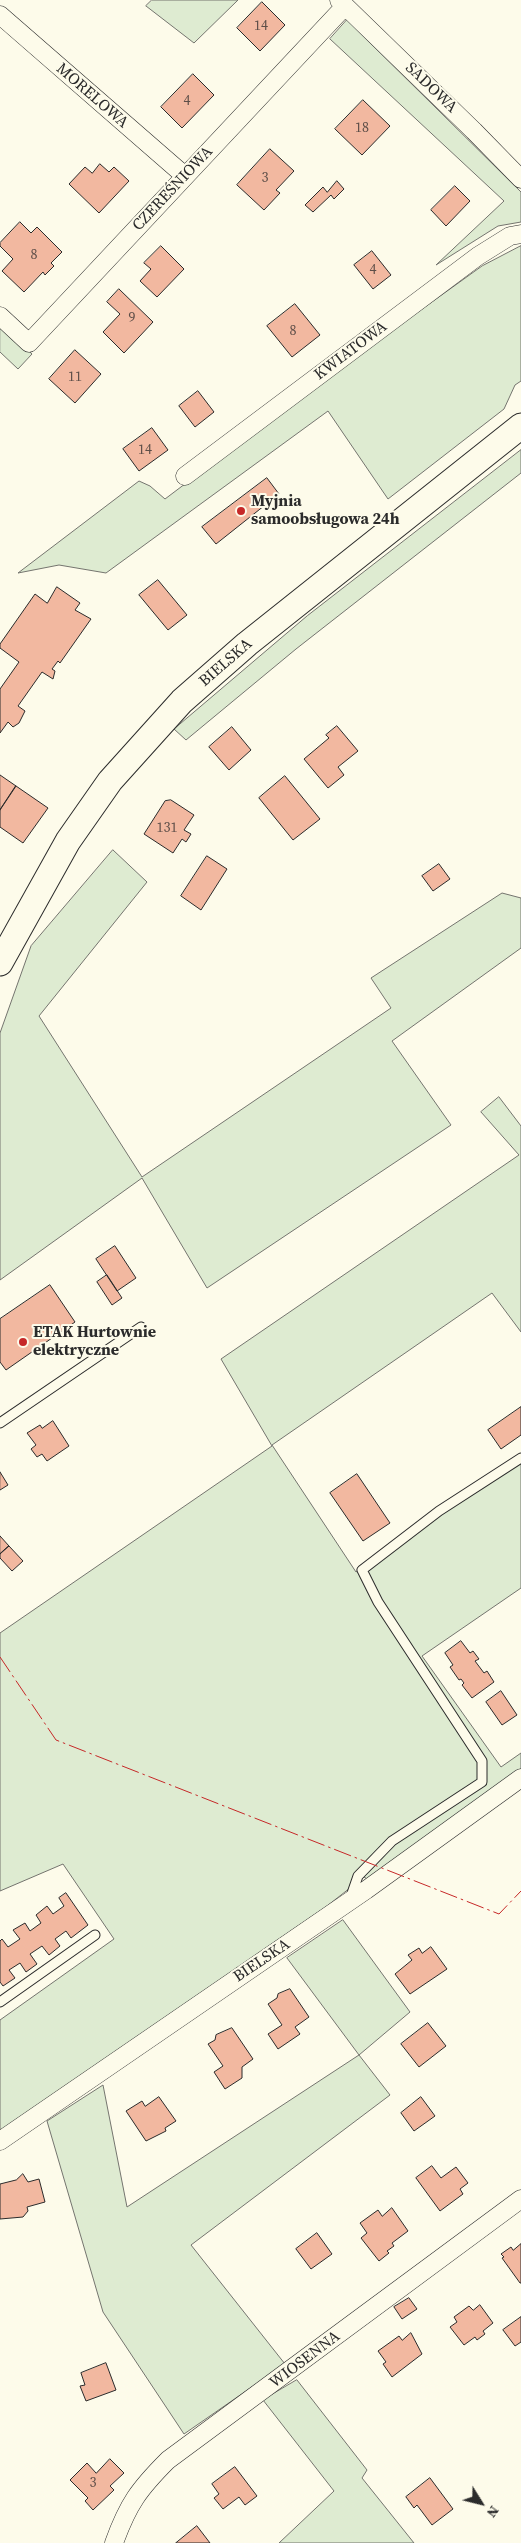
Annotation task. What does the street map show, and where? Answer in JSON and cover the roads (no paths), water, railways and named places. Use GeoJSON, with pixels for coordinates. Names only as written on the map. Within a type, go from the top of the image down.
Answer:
{"type":"FeatureCollection","features":[{"type":"Feature","properties":{"kind":"street","name":"CZEREŚNIOWA"},"geometry":{"type":"LineString","coordinates":[[0,316],[29,343],[185,176],[342,3]]}},
{"type":"Feature","properties":{"kind":"street","name":"SADOWA"},"geometry":{"type":"LineString","coordinates":[[342,3],[521,179]]}},
{"type":"Feature","properties":{"kind":"street","name":"MORELOWA"},"geometry":{"type":"LineString","coordinates":[[0,15],[185,176]]}},
{"type":"Feature","properties":{"kind":"street","name":"KWIATOWA"},"geometry":{"type":"LineString","coordinates":[[185,476],[478,256],[510,236],[521,234]]}},
{"type":"Feature","properties":{"kind":"street","name":"BIELSKA"},"geometry":{"type":"LineString","coordinates":[[0,963],[36,896],[78,826],[110,781],[182,701],[247,644],[521,426]]}},
{"type":"Feature","properties":{"kind":"street","name":"BIELSKA"},"geometry":{"type":"LineString","coordinates":[[0,2141],[349,1902],[521,1778]]}},
{"type":"Feature","properties":{"kind":"street","name":"WIOSENNA"},"geometry":{"type":"LineString","coordinates":[[114,2543],[125,2512],[141,2487],[168,2460],[521,2199]]}},
{"type":"Feature","properties":{"kind":"lane"},"geometry":{"type":"LineString","coordinates":[[0,1423],[141,1327]]}},
{"type":"Feature","properties":{"kind":"lane"},"geometry":{"type":"LineString","coordinates":[[349,1902],[358,1876],[392,1841],[482,1782],[482,1760],[378,1602],[362,1570],[439,1511],[521,1458]]}},
{"type":"Feature","properties":{"kind":"lane"},"geometry":{"type":"LineString","coordinates":[[0,2002],[95,1935]]}},
{"type":"Feature","properties":{"kind":"place","name":"Myjnia samoobsługowa 24h"},"geometry":{"type":"Point","coordinates":[241,511]}},
{"type":"Feature","properties":{"kind":"place","name":"ETAK Hurtownie elektryczne"},"geometry":{"type":"Point","coordinates":[23,1342]}}]}
